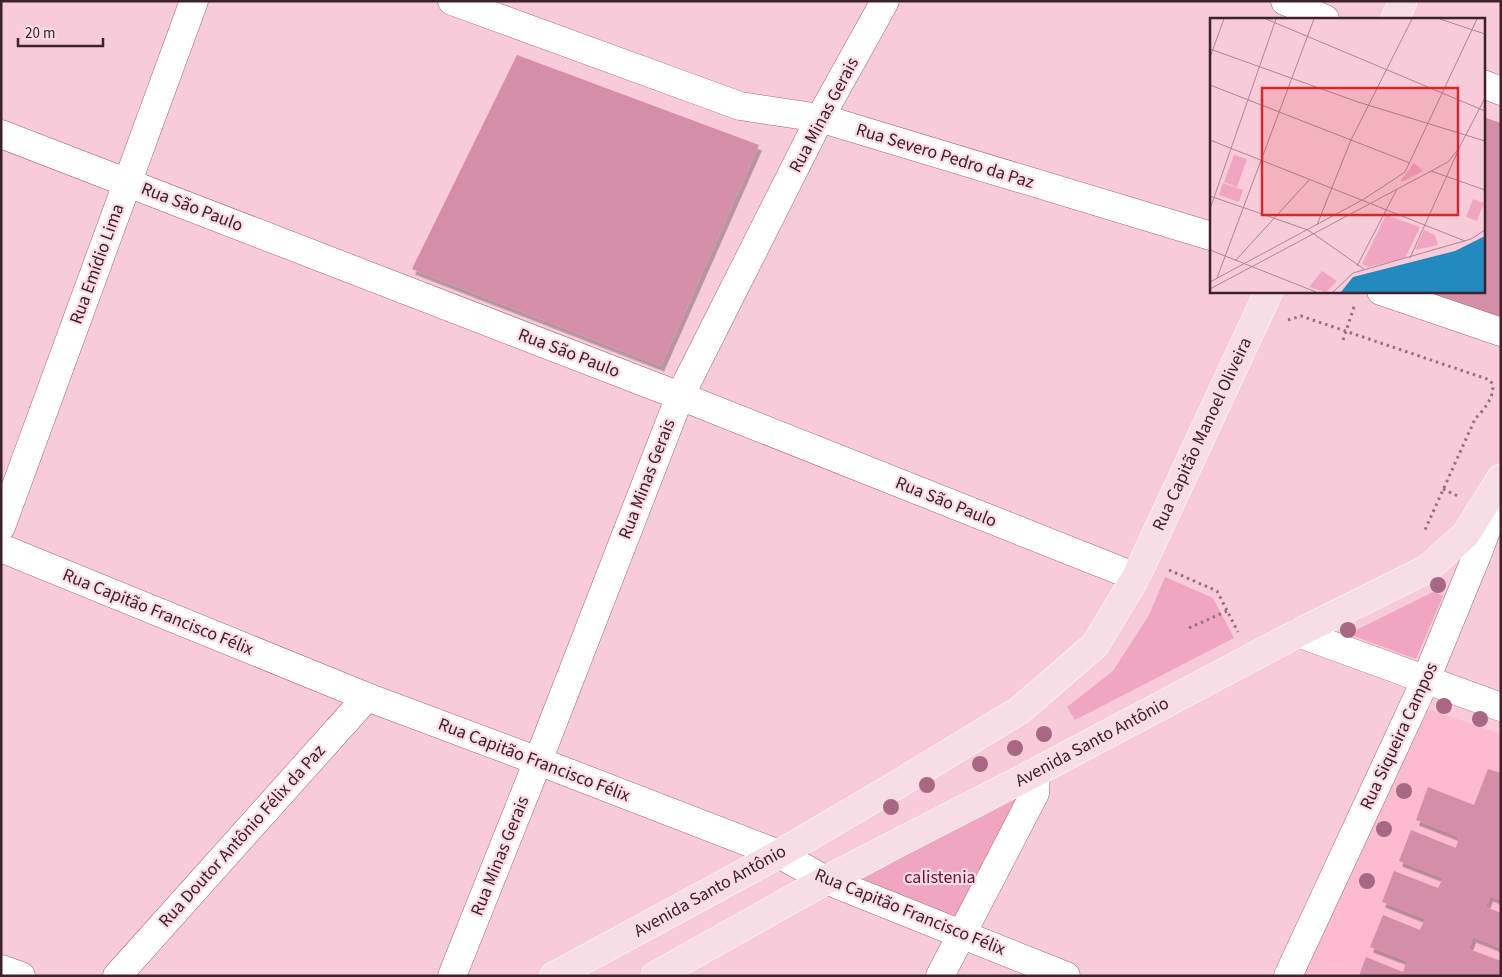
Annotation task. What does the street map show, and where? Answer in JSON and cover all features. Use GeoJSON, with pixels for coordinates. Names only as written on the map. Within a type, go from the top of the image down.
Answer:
{"type":"FeatureCollection","features":[{"type":"Feature","properties":{"kind":"main road"},"geometry":{"type":"LineString","coordinates":[[1395,18],[1403,1]]}},
{"type":"Feature","properties":{"kind":"main road","name":"Rua Capitão Manoel Oliveira"},"geometry":{"type":"LineString","coordinates":[[1136,577],[1269,292]]}},
{"type":"Feature","properties":{"kind":"main road","name":"Avenida Santo Antônio"},"geometry":{"type":"LineString","coordinates":[[655,976],[826,880],[1036,772],[1298,633],[1427,569],[1466,534],[1501,478]]}},
{"type":"Feature","properties":{"kind":"main road","name":"Avenida Santo Antônio"},"geometry":{"type":"LineString","coordinates":[[554,976],[779,854],[1020,710],[1095,645],[1136,577]]}},
{"type":"Feature","properties":{"kind":"street","name":"Rua Emídio Lima"},"geometry":{"type":"LineString","coordinates":[[1,527],[194,1]]}},
{"type":"Feature","properties":{"kind":"street","name":"Rua Severo Pedro da Paz"},"geometry":{"type":"LineString","coordinates":[[452,1],[740,106],[820,118],[1210,236]]}},
{"type":"Feature","properties":{"kind":"street","name":"Rua Minas Gerais"},"geometry":{"type":"LineString","coordinates":[[452,976],[680,396],[820,118],[885,1]]}},
{"type":"Feature","properties":{"kind":"street"},"geometry":{"type":"LineString","coordinates":[[1285,1],[1323,18]]}},
{"type":"Feature","properties":{"kind":"street"},"geometry":{"type":"LineString","coordinates":[[1484,84],[1501,91]]}},
{"type":"Feature","properties":{"kind":"street","name":"Rua São Paulo"},"geometry":{"type":"LineString","coordinates":[[1,134],[680,396],[1136,577]]}},
{"type":"Feature","properties":{"kind":"street"},"geometry":{"type":"LineString","coordinates":[[1369,295],[1501,332]]}},
{"type":"Feature","properties":{"kind":"street","name":"Rua Siqueira Campos"},"geometry":{"type":"LineString","coordinates":[[1288,976],[1426,679],[1477,556],[1501,491]]}},
{"type":"Feature","properties":{"kind":"street","name":"Rua Capitão Francisco Félix"},"geometry":{"type":"LineString","coordinates":[[1,548],[367,697],[779,854],[826,880],[1066,976]]}},
{"type":"Feature","properties":{"kind":"street"},"geometry":{"type":"LineString","coordinates":[[1298,633],[1501,707]]}},
{"type":"Feature","properties":{"kind":"street","name":"Rua Doutor Antônio Félix da Paz"},"geometry":{"type":"LineString","coordinates":[[117,976],[367,697]]}},
{"type":"Feature","properties":{"kind":"street"},"geometry":{"type":"LineString","coordinates":[[940,976],[1035,793],[1036,772]]}},
{"type":"Feature","properties":{"kind":"street"},"geometry":{"type":"LineString","coordinates":[[1,968],[21,976]]}},
{"type":"Feature","properties":{"kind":"path"},"geometry":{"type":"LineString","coordinates":[[1343,340],[1346,331],[1369,295]]}},
{"type":"Feature","properties":{"kind":"path"},"geometry":{"type":"LineString","coordinates":[[1250,332],[1301,316],[1490,380],[1493,384],[1493,390],[1485,410],[1475,419],[1421,537]]}},
{"type":"Feature","properties":{"kind":"path"},"geometry":{"type":"LineString","coordinates":[[1162,567],[1218,591],[1241,638]]}},
{"type":"Feature","properties":{"kind":"path"},"geometry":{"type":"LineString","coordinates":[[1189,628],[1227,611]]}},
{"type":"Feature","properties":{"kind":"shaded area"},"geometry":{"type":"Polygon","coordinates":[[[1425,708],[1501,734],[1501,976],[1303,976],[1425,708]]]}},
{"type":"Feature","properties":{"kind":"green space"},"geometry":{"type":"Polygon","coordinates":[[[1165,577],[1213,598],[1234,638],[1075,720],[1067,707],[1113,671],[1149,615],[1165,577]]]}},
{"type":"Feature","properties":{"kind":"green space"},"geometry":{"type":"Polygon","coordinates":[[[1433,592],[1443,596],[1416,659],[1348,634],[1433,592]]]}},
{"type":"Feature","properties":{"kind":"green space","name":"calistenia"},"geometry":{"type":"Polygon","coordinates":[[[1029,788],[958,921],[855,883],[1029,788]]]}},
{"type":"Feature","properties":{"kind":"building"},"geometry":{"type":"Polygon","coordinates":[[[517,55],[759,145],[661,366],[412,269],[517,55]]]}},
{"type":"Feature","properties":{"kind":"building"},"geometry":{"type":"Polygon","coordinates":[[[1484,117],[1501,123],[1501,318],[1425,292],[1484,292],[1484,117]]]}},
{"type":"Feature","properties":{"kind":"building"},"geometry":{"type":"Polygon","coordinates":[[[1488,769],[1501,773],[1501,900],[1490,896],[1486,907],[1501,913],[1501,948],[1473,937],[1469,949],[1501,961],[1501,976],[1359,976],[1366,957],[1403,972],[1407,961],[1370,947],[1383,915],[1420,930],[1425,919],[1382,902],[1394,871],[1438,888],[1443,878],[1399,861],[1411,830],[1456,848],[1459,837],[1416,820],[1428,787],[1474,805],[1488,769]]]}}]}
